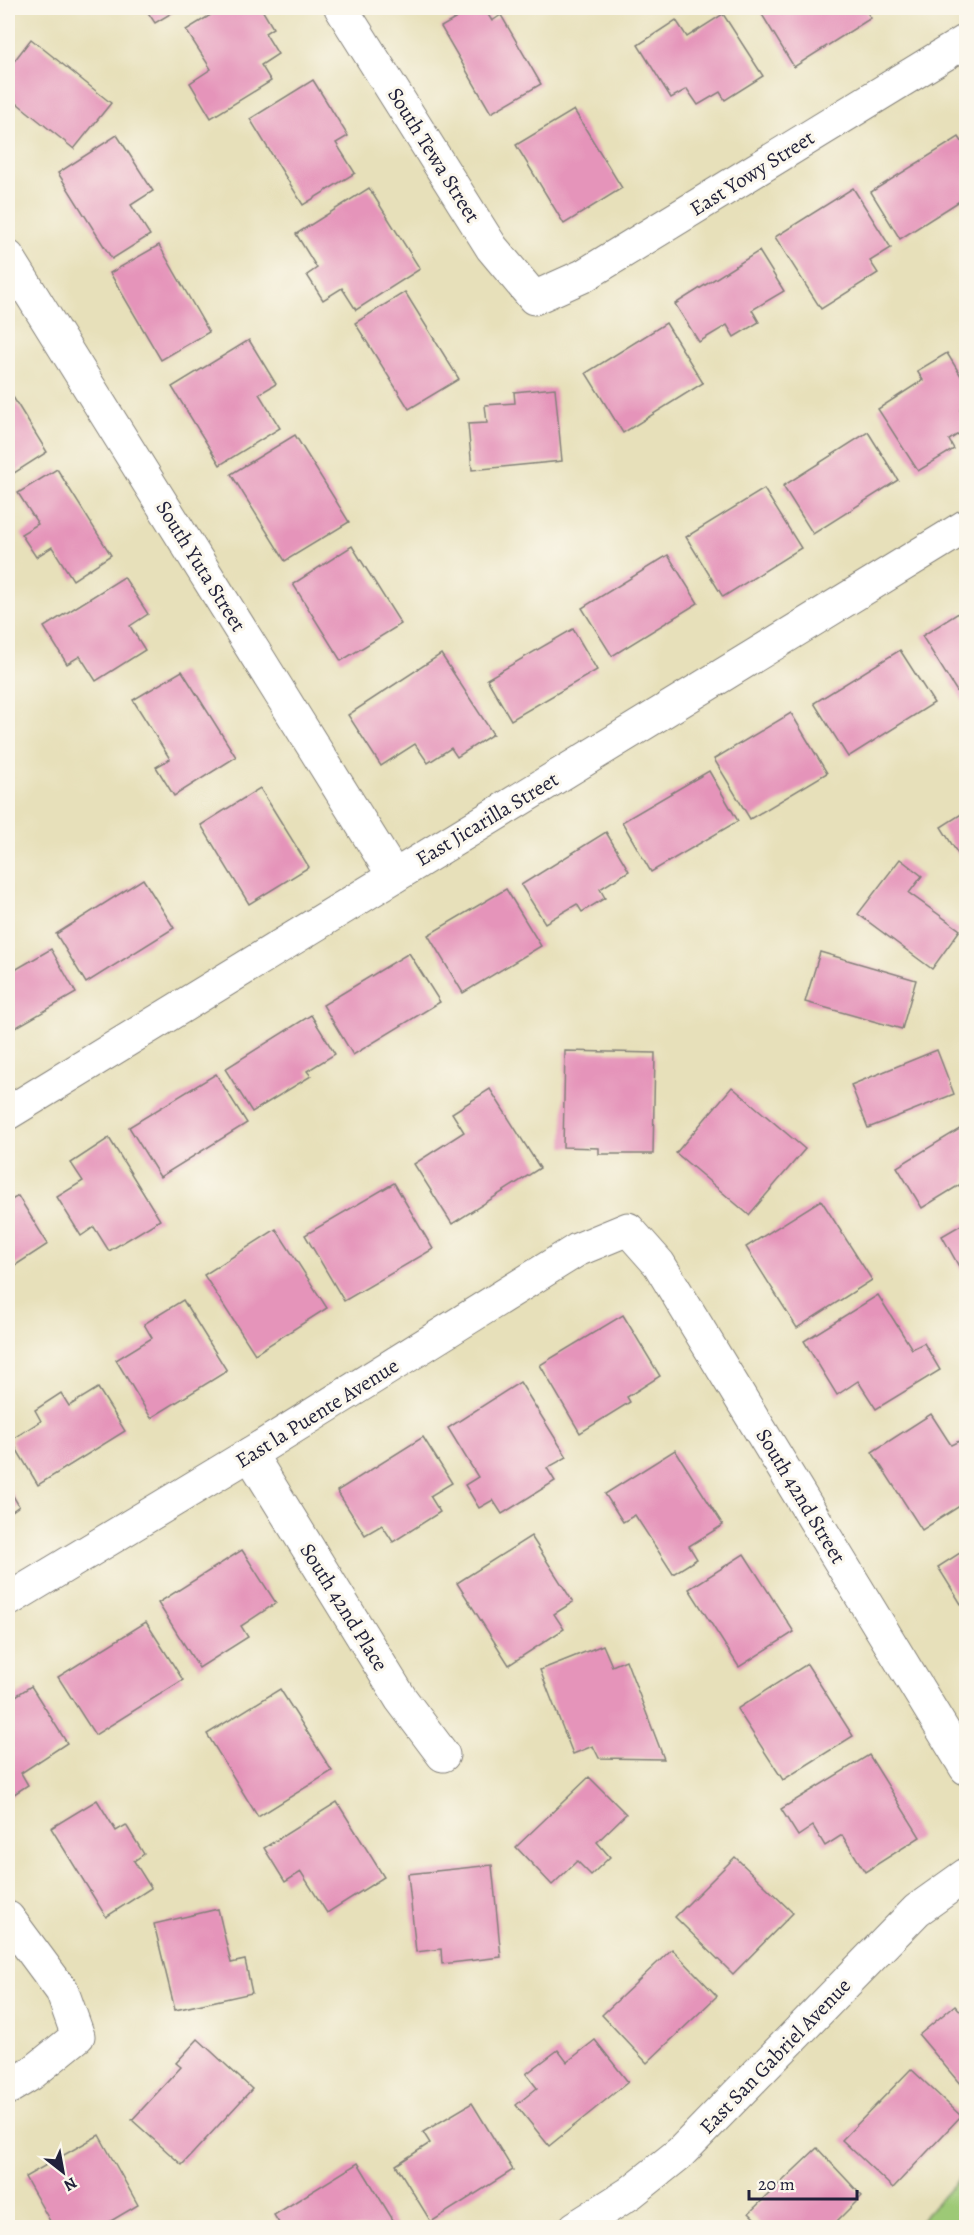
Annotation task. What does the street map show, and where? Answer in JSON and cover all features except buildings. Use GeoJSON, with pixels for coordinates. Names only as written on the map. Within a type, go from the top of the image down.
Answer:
{"type":"FeatureCollection","features":[{"type":"Feature","properties":{"kind":"street","name":"South Tewa Street"},"geometry":{"type":"LineString","coordinates":[[341,8],[492,248],[534,298]]}},
{"type":"Feature","properties":{"kind":"street","name":"East Yowy Street"},"geometry":{"type":"LineString","coordinates":[[534,298],[583,276],[966,41]]}},
{"type":"Feature","properties":{"kind":"street","name":"South Yuta Street"},"geometry":{"type":"LineString","coordinates":[[8,257],[394,876]]}},
{"type":"Feature","properties":{"kind":"street","name":"East Jicarilla Street"},"geometry":{"type":"LineString","coordinates":[[8,1113],[966,526]]}},
{"type":"Feature","properties":{"kind":"street","name":"East la Puente Avenue"},"geometry":{"type":"LineString","coordinates":[[8,1600],[250,1454],[577,1250],[628,1229]]}},
{"type":"Feature","properties":{"kind":"street","name":"South 42nd Street"},"geometry":{"type":"LineString","coordinates":[[628,1229],[659,1264],[966,1768]]}},
{"type":"Feature","properties":{"kind":"street","name":"South 42nd Place"},"geometry":{"type":"LineString","coordinates":[[250,1454],[400,1699],[442,1755]]}},
{"type":"Feature","properties":{"kind":"street","name":"East San Gabriel Avenue"},"geometry":{"type":"LineString","coordinates":[[575,2228],[630,2193],[680,2153],[917,1910],[966,1875]]}},
{"type":"Feature","properties":{"kind":"street"},"geometry":{"type":"LineString","coordinates":[[8,1918],[62,1991],[78,2036],[31,2074],[8,2088]]}},
{"type":"Feature","properties":{"kind":"green space"},"geometry":{"type":"Polygon","coordinates":[[[966,2171],[966,2227],[915,2227],[966,2171]]]}}]}
